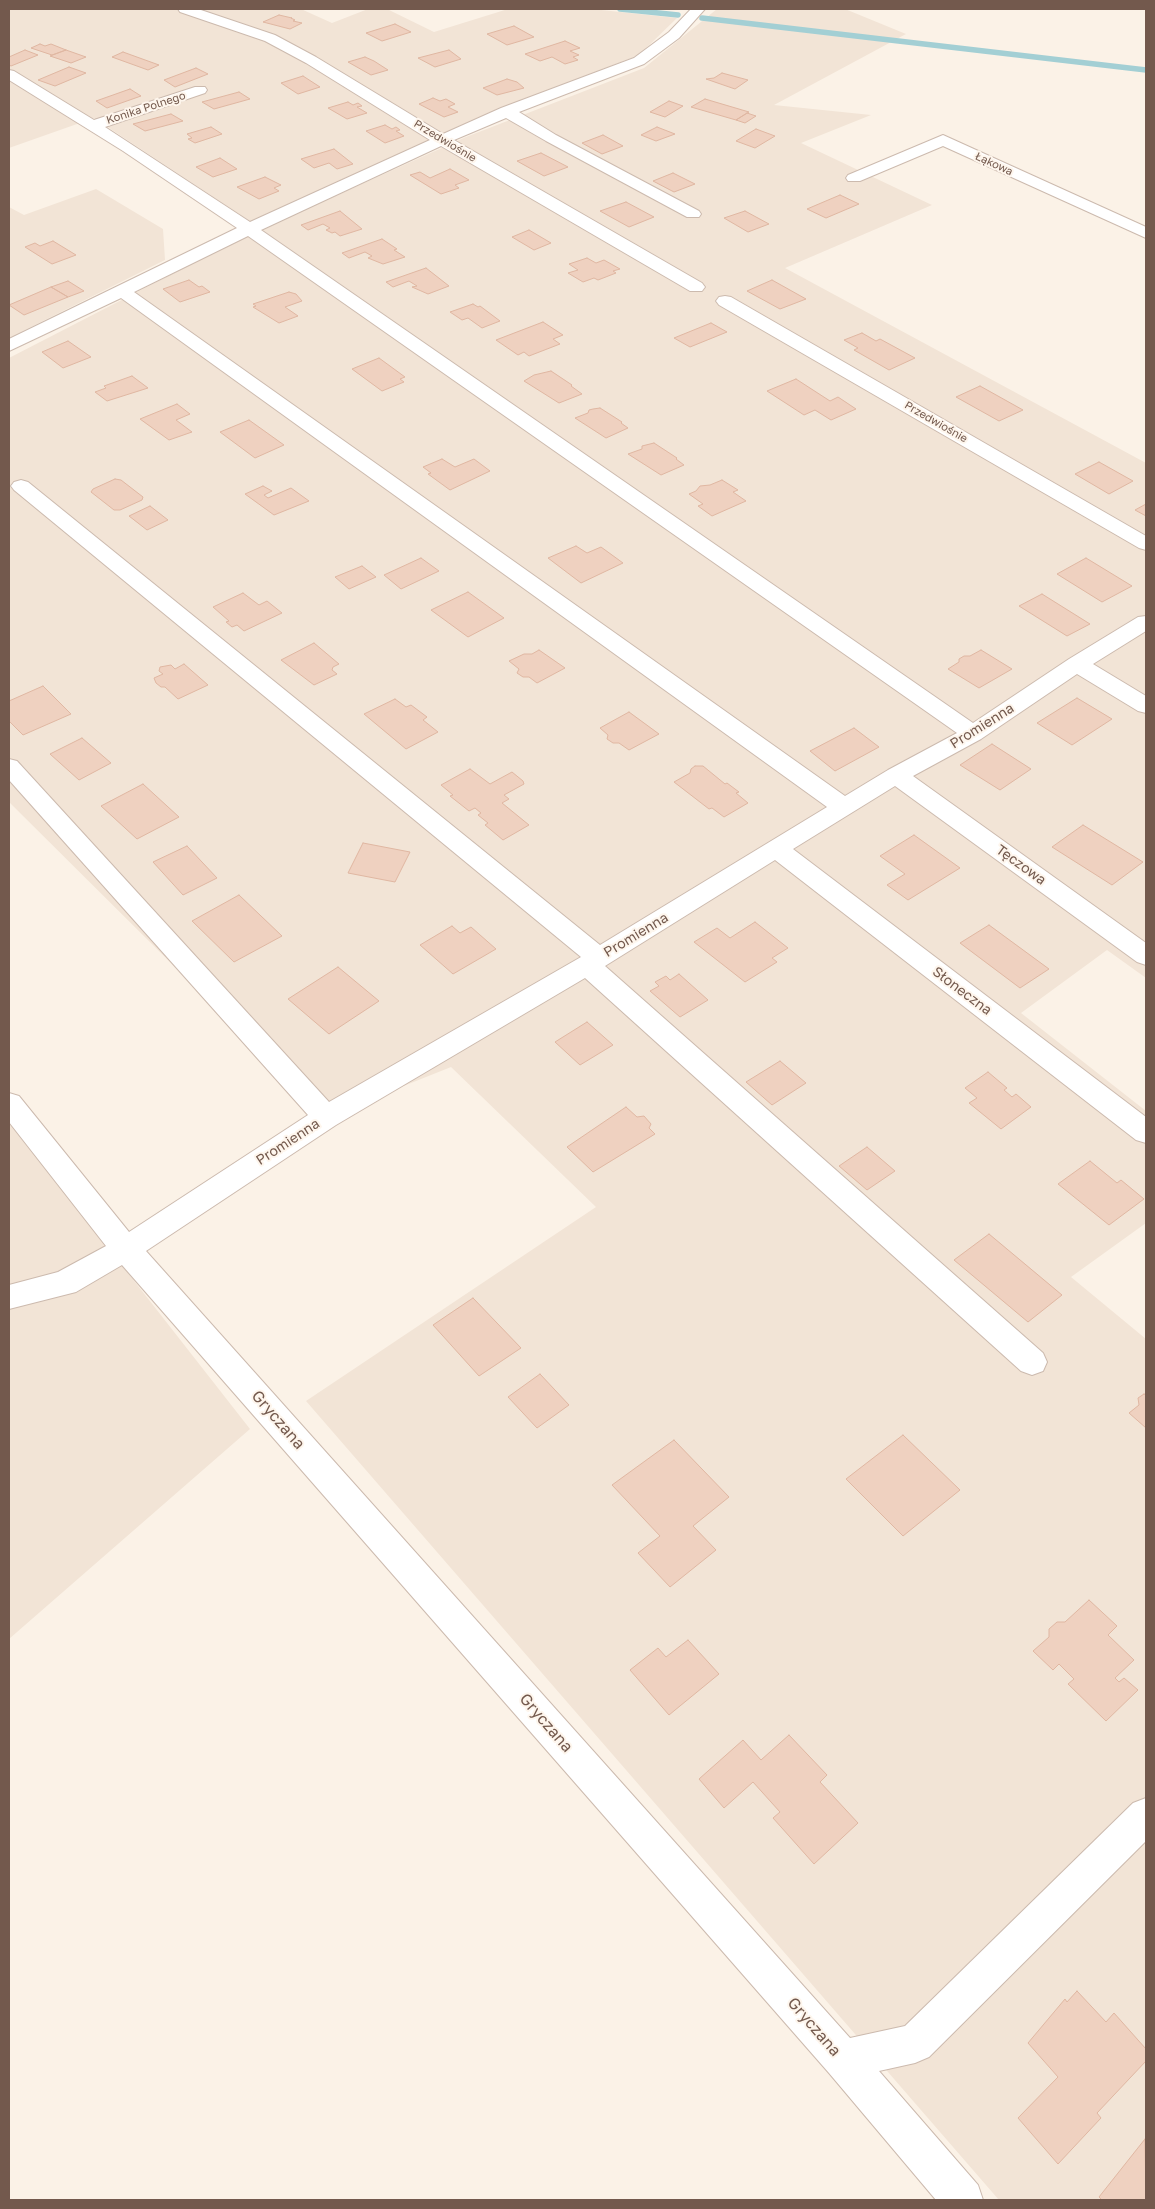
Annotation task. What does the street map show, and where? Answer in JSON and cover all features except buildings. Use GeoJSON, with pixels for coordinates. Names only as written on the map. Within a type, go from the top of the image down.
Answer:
{"type":"FeatureCollection","features":[{"type":"Feature","properties":{"kind":"street","name":"Przedwiośnie"},"geometry":{"type":"LineString","coordinates":[[186,9],[270,38],[311,60],[442,140],[696,287]]}},
{"type":"Feature","properties":{"kind":"street"},"geometry":{"type":"LineString","coordinates":[[9,346],[249,229],[506,111],[639,61],[674,35],[698,9]]}},
{"type":"Feature","properties":{"kind":"street"},"geometry":{"type":"LineString","coordinates":[[9,74],[129,148],[249,229],[973,734]]}},
{"type":"Feature","properties":{"kind":"street","name":"Konika Polnego"},"geometry":{"type":"LineString","coordinates":[[92,126],[200,90]]}},
{"type":"Feature","properties":{"kind":"street"},"geometry":{"type":"LineString","coordinates":[[506,111],[692,214]]}},
{"type":"Feature","properties":{"kind":"street","name":"Łąkowa"},"geometry":{"type":"LineString","coordinates":[[854,178],[943,140],[1142,227]]}},
{"type":"Feature","properties":{"kind":"street"},"geometry":{"type":"LineString","coordinates":[[122,291],[844,807]]}},
{"type":"Feature","properties":{"kind":"street","name":"Przedwiośnie"},"geometry":{"type":"LineString","coordinates":[[725,301],[1146,544]]}},
{"type":"Feature","properties":{"kind":"street"},"geometry":{"type":"LineString","coordinates":[[21,486],[593,961],[1032,1362]]}},
{"type":"Feature","properties":{"kind":"street","name":"Promienna"},"geometry":{"type":"LineString","coordinates":[[126,1249],[326,1117],[593,961],[896,775],[973,734],[1077,664],[1146,622]]}},
{"type":"Feature","properties":{"kind":"street"},"geometry":{"type":"LineString","coordinates":[[1077,664],[1146,706]]}},
{"type":"Feature","properties":{"kind":"street"},"geometry":{"type":"LineString","coordinates":[[9,766],[326,1117]]}},
{"type":"Feature","properties":{"kind":"street","name":"Tęczowa"},"geometry":{"type":"LineString","coordinates":[[896,775],[1146,956]]}},
{"type":"Feature","properties":{"kind":"street","name":"Słoneczna"},"geometry":{"type":"LineString","coordinates":[[777,849],[1146,1132]]}},
{"type":"Feature","properties":{"kind":"street","name":"Gryczana"},"geometry":{"type":"LineString","coordinates":[[9,1103],[126,1249],[843,2059],[963,2200]]}},
{"type":"Feature","properties":{"kind":"street"},"geometry":{"type":"LineString","coordinates":[[9,1297],[65,1283],[126,1249]]}},
{"type":"Feature","properties":{"kind":"street"},"geometry":{"type":"LineString","coordinates":[[843,2059],[914,2042],[1146,1816]]}},
{"type":"Feature","properties":{"kind":"shaded area"},"geometry":{"type":"Polygon","coordinates":[[[9,9],[301,9],[332,23],[368,9],[387,9],[434,32],[508,9],[592,9],[677,18],[639,55],[505,107],[251,222],[94,118],[9,148],[9,9]]]}},
{"type":"Feature","properties":{"kind":"shaded area"},"geometry":{"type":"Polygon","coordinates":[[[717,9],[845,9],[906,34],[774,105],[871,115],[801,143],[932,205],[785,268],[1146,463],[1146,978],[1107,950],[1021,1013],[1146,1111],[1146,1223],[1071,1277],[1146,1339],[1146,2200],[999,2200],[306,1401],[596,1207],[451,1067],[326,1117],[9,802],[9,358],[240,239],[466,137],[644,68],[717,9]]]}},
{"type":"Feature","properties":{"kind":"shaded area"},"geometry":{"type":"Polygon","coordinates":[[[96,189],[163,229],[165,260],[9,338],[9,207],[24,215],[96,189]]]}},
{"type":"Feature","properties":{"kind":"shaded area"},"geometry":{"type":"Polygon","coordinates":[[[9,1121],[250,1429],[9,1639],[9,1121]]]}},
{"type":"Feature","properties":{"kind":"waterway"},"geometry":{"type":"LineString","coordinates":[[620,9],[678,15]]}},
{"type":"Feature","properties":{"kind":"waterway"},"geometry":{"type":"LineString","coordinates":[[702,18],[1146,70]]}}]}
